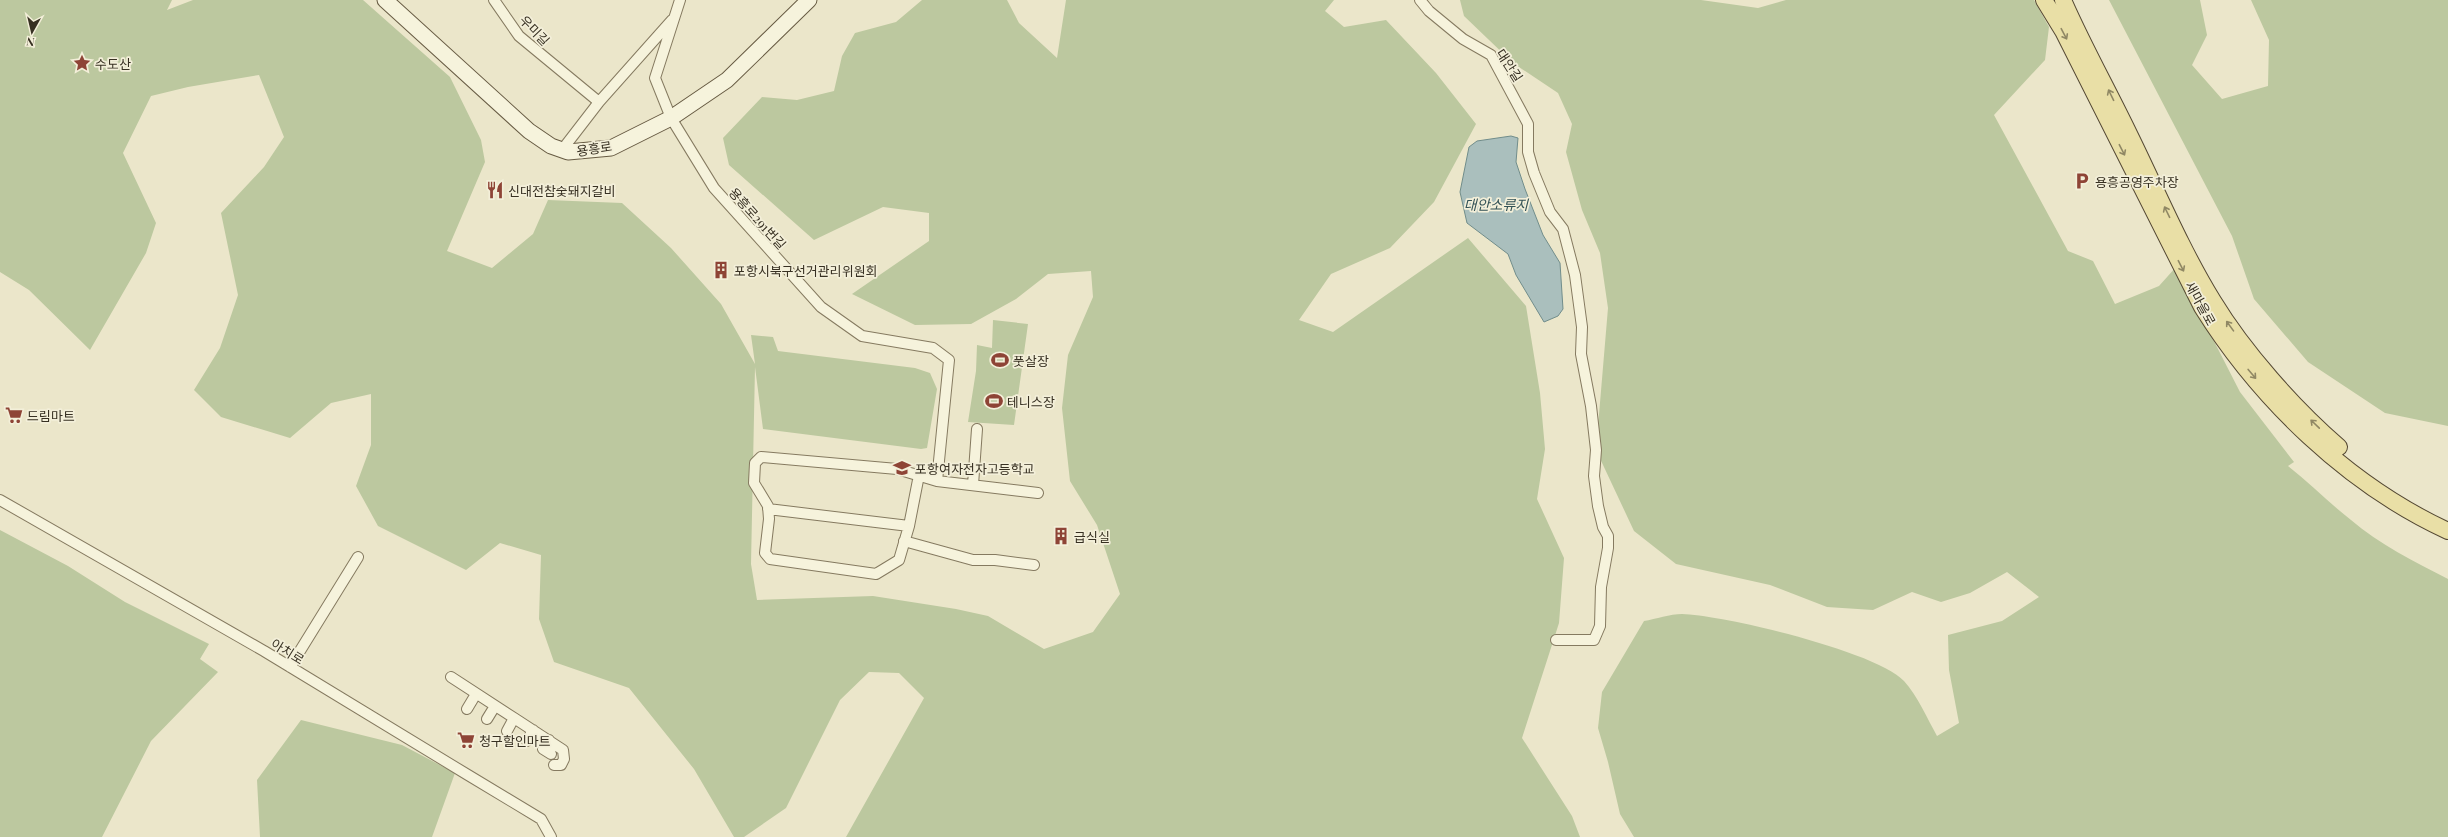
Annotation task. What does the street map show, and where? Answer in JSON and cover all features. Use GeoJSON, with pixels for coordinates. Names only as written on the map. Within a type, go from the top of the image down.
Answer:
{"type":"FeatureCollection","features":[{"type":"Feature","properties":{"kind":"main road","name":"용흥로"},"geometry":{"type":"LineString","coordinates":[[385,0],[529,131],[551,146],[568,152],[611,148],[671,118],[727,80],[809,0]]}},
{"type":"Feature","properties":{"kind":"main road","name":"새마을로"},"geometry":{"type":"LineString","coordinates":[[2044,0],[2063,31],[2202,307],[2220,336],[2297,424],[2339,461],[2381,493],[2448,531]]}},
{"type":"Feature","properties":{"kind":"main road","name":"새마을로"},"geometry":{"type":"LineString","coordinates":[[2063,0],[2076,30],[2101,76],[2182,243],[2213,301],[2235,332],[2295,405],[2331,440],[2364,469],[2401,494],[2448,520]]}},
{"type":"Feature","properties":{"kind":"street","name":"우미길"},"geometry":{"type":"LineString","coordinates":[[494,0],[519,36],[563,74],[599,102]]}},
{"type":"Feature","properties":{"kind":"street","name":"용흥로291번길"},"geometry":{"type":"LineString","coordinates":[[680,0],[655,78],[671,118],[714,188],[821,307],[862,336],[933,348],[949,360],[937,481]]}},
{"type":"Feature","properties":{"kind":"street","name":"대안길"},"geometry":{"type":"LineString","coordinates":[[1420,0],[1429,11],[1463,39],[1491,55],[1528,124],[1528,152],[1534,173],[1550,212],[1563,229],[1575,276],[1582,327],[1581,354],[1591,406],[1596,450],[1594,476],[1598,506],[1603,527],[1608,536],[1608,548],[1601,588],[1600,626],[1594,640],[1556,640]]}},
{"type":"Feature","properties":{"kind":"street"},"geometry":{"type":"LineString","coordinates":[[562,150],[599,102],[675,17]]}},
{"type":"Feature","properties":{"kind":"street"},"geometry":{"type":"LineString","coordinates":[[973,485],[977,429]]}},
{"type":"Feature","properties":{"kind":"street"},"geometry":{"type":"LineString","coordinates":[[919,475],[909,526],[898,560],[876,574],[770,559],[765,554],[768,509],[754,483],[755,463],[761,457],[897,469],[919,475],[937,481],[1038,493]]}},
{"type":"Feature","properties":{"kind":"street","name":"아치로"},"geometry":{"type":"LineString","coordinates":[[0,500],[290,667],[540,819],[551,837]]}},
{"type":"Feature","properties":{"kind":"street"},"geometry":{"type":"LineString","coordinates":[[768,509],[909,526]]}},
{"type":"Feature","properties":{"kind":"street"},"geometry":{"type":"LineString","coordinates":[[904,541],[974,560],[995,560],[1034,565]]}},
{"type":"Feature","properties":{"kind":"street"},"geometry":{"type":"LineString","coordinates":[[290,667],[358,557]]}},
{"type":"Feature","properties":{"kind":"street"},"geometry":{"type":"LineString","coordinates":[[451,677],[563,750],[564,759],[560,765],[554,765]]}},
{"type":"Feature","properties":{"kind":"street"},"geometry":{"type":"LineString","coordinates":[[467,709],[476,694]]}},
{"type":"Feature","properties":{"kind":"street"},"geometry":{"type":"LineString","coordinates":[[487,719],[495,706]]}},
{"type":"Feature","properties":{"kind":"street"},"geometry":{"type":"LineString","coordinates":[[507,731],[514,718]]}},
{"type":"Feature","properties":{"kind":"street"},"geometry":{"type":"LineString","coordinates":[[527,741],[533,730]]}},
{"type":"Feature","properties":{"kind":"street"},"geometry":{"type":"LineString","coordinates":[[549,740],[543,749],[551,754]]}},
{"type":"Feature","properties":{"kind":"green space"},"geometry":{"type":"Polygon","coordinates":[[[0,0],[172,0],[167,10],[193,0],[363,0],[450,77],[481,140],[485,162],[447,251],[492,268],[533,234],[548,200],[622,203],[671,248],[721,304],[755,364],[751,335],[773,337],[778,351],[915,368],[930,373],[937,389],[927,448],[921,449],[763,429],[755,367],[751,564],[757,600],[873,596],[956,609],[988,616],[1044,649],[1093,632],[1120,594],[1097,525],[1070,481],[1062,408],[1068,355],[1093,297],[1091,271],[1048,274],[1016,299],[971,324],[915,325],[852,294],[929,241],[929,213],[883,207],[814,240],[729,165],[723,138],[762,97],[797,100],[834,91],[842,56],[855,33],[896,22],[922,0],[1007,0],[1019,23],[1057,58],[1066,0],[1334,0],[1325,11],[1344,27],[1386,20],[1436,73],[1476,124],[1434,202],[1390,248],[1331,274],[1299,320],[1333,332],[1468,238],[1526,306],[1540,393],[1545,449],[1537,499],[1564,558],[1559,623],[1522,738],[1572,816],[1580,837],[846,837],[924,698],[899,673],[869,672],[840,700],[786,808],[744,837],[734,837],[694,769],[629,688],[554,662],[539,619],[541,555],[500,543],[466,570],[378,526],[356,486],[371,445],[371,394],[331,403],[290,438],[221,417],[194,390],[220,348],[238,295],[221,213],[264,167],[284,137],[259,75],[188,87],[151,96],[123,153],[156,223],[146,253],[90,350],[29,290],[0,272],[0,0]]]}},
{"type":"Feature","properties":{"kind":"green space"},"geometry":{"type":"Polygon","coordinates":[[[1460,0],[1701,0],[1758,8],[1786,0],[2034,0],[2049,27],[2045,60],[1994,115],[2068,251],[2093,261],[2115,304],[2159,286],[2176,267],[2240,392],[2294,462],[2288,466],[2373,537],[2448,579],[2448,837],[1634,837],[1620,814],[1608,762],[1598,728],[1602,692],[1644,621],[1677,614],[1703,616],[1764,628],[1799,637],[1864,658],[1889,670],[1904,681],[1918,700],[1937,736],[1959,723],[1949,670],[1948,635],[2002,621],[2039,597],[2007,572],[1970,593],[1941,602],[1912,592],[1873,610],[1827,607],[1770,585],[1676,564],[1634,531],[1596,450],[1608,308],[1600,253],[1582,210],[1566,152],[1572,124],[1558,93],[1513,63],[1464,16],[1460,0]]]}},
{"type":"Feature","properties":{"kind":"green space"},"geometry":{"type":"Polygon","coordinates":[[[2109,0],[2200,0],[2207,35],[2192,65],[2222,99],[2268,86],[2269,40],[2251,0],[2448,0],[2448,426],[2385,413],[2308,362],[2254,299],[2232,236],[2109,0]]]}},
{"type":"Feature","properties":{"kind":"green space"},"geometry":{"type":"Polygon","coordinates":[[[993,320],[1028,324],[1014,425],[968,422],[976,371],[977,345],[992,348],[993,320]]]}},
{"type":"Feature","properties":{"kind":"green space"},"geometry":{"type":"Polygon","coordinates":[[[0,530],[68,566],[125,602],[209,644],[200,659],[218,672],[151,741],[102,837],[0,837],[0,530]]]}},
{"type":"Feature","properties":{"kind":"green space"},"geometry":{"type":"Polygon","coordinates":[[[301,720],[402,745],[455,773],[432,837],[260,837],[257,780],[301,720]]]}},
{"type":"Feature","properties":{"kind":"water","name":"대안소류지"},"geometry":{"type":"Polygon","coordinates":[[[1511,136],[1518,138],[1516,162],[1525,189],[1543,235],[1560,263],[1563,309],[1558,316],[1544,322],[1516,275],[1508,254],[1467,223],[1460,192],[1469,147],[1477,141],[1511,136]]]}},
{"type":"Feature","properties":{"kind":"place","name":"수도산"},"geometry":{"type":"Point","coordinates":[82,63]}},
{"type":"Feature","properties":{"kind":"place","name":"용흥공영주차장"},"geometry":{"type":"Point","coordinates":[2082,181]}},
{"type":"Feature","properties":{"kind":"place","name":"신대전참숯돼지갈비"},"geometry":{"type":"Point","coordinates":[495,190]}},
{"type":"Feature","properties":{"kind":"place","name":"포항시북구선거관리위원회"},"geometry":{"type":"Point","coordinates":[721,270]}},
{"type":"Feature","properties":{"kind":"place","name":"풋살장"},"geometry":{"type":"Point","coordinates":[1000,360]}},
{"type":"Feature","properties":{"kind":"place","name":"테니스장"},"geometry":{"type":"Point","coordinates":[994,401]}},
{"type":"Feature","properties":{"kind":"place","name":"드림마트"},"geometry":{"type":"Point","coordinates":[14,415]}},
{"type":"Feature","properties":{"kind":"place","name":"포항여자전자고등학교"},"geometry":{"type":"Point","coordinates":[902,468]}},
{"type":"Feature","properties":{"kind":"place","name":"급식실"},"geometry":{"type":"Point","coordinates":[1061,536]}},
{"type":"Feature","properties":{"kind":"place","name":"청구할인마트"},"geometry":{"type":"Point","coordinates":[466,740]}}]}
